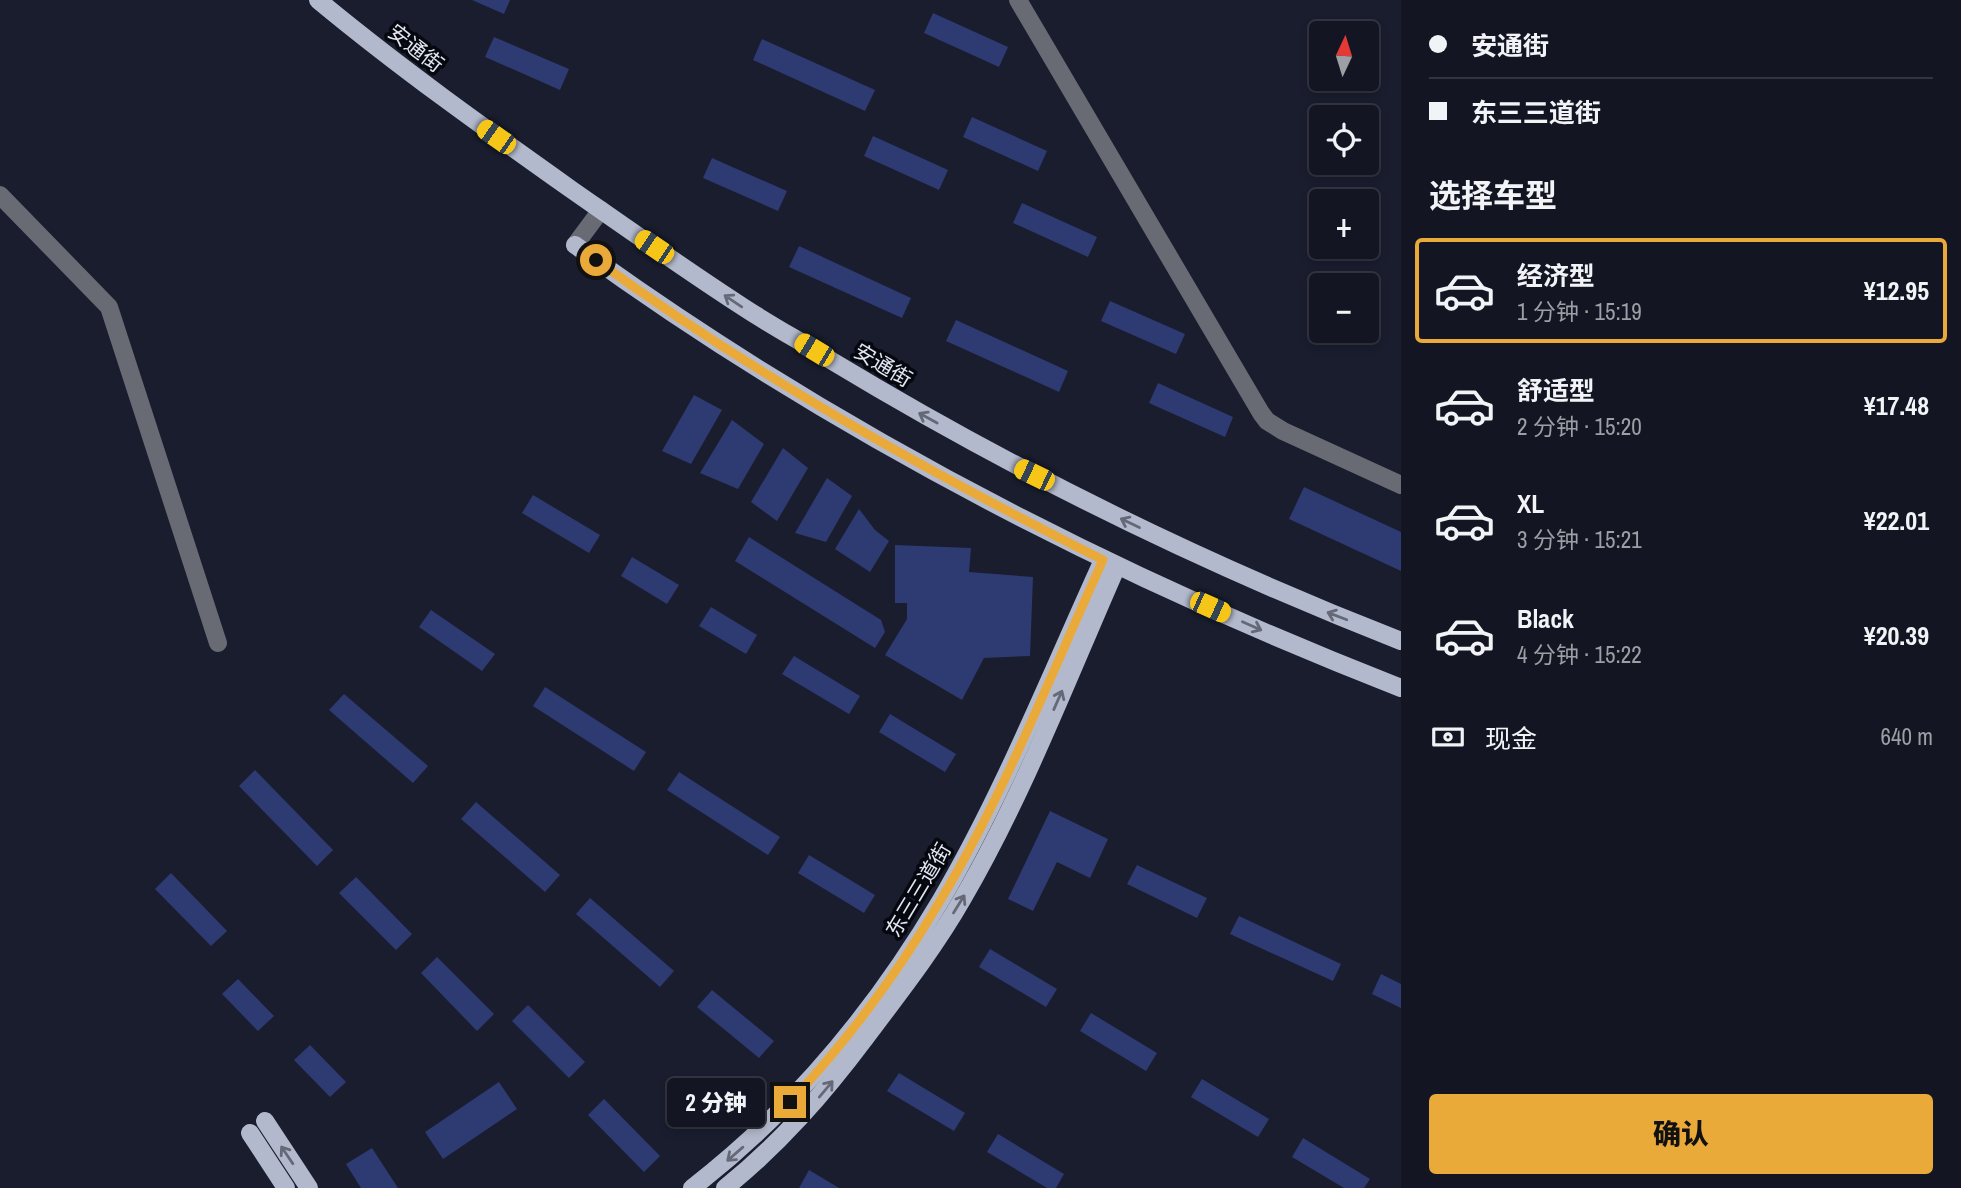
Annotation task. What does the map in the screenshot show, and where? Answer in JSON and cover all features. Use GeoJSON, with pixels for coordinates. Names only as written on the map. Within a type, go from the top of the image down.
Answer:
{"type":"FeatureCollection","features":[{"type":"Feature","properties":{"kind":"main road","name":"安通街"},"geometry":{"type":"LineString","coordinates":[[318,0],[455,107],[601,210],[742,307],[909,408],[1009,463],[1204,559],[1309,605],[1401,641]]}},
{"type":"Feature","properties":{"kind":"main road"},"geometry":{"type":"LineString","coordinates":[[575,245],[658,305],[880,441],[953,482],[1110,563],[1401,688]]}},
{"type":"Feature","properties":{"kind":"main road","name":"东三三道街"},"geometry":{"type":"LineString","coordinates":[[692,1188],[759,1134],[822,1068],[902,962],[941,901],[975,837],[1110,563]]}},
{"type":"Feature","properties":{"kind":"main road","name":"东三三道街"},"geometry":{"type":"LineString","coordinates":[[725,1188],[752,1167],[778,1141],[835,1078],[914,975],[962,900],[994,842],[1024,777],[1110,563]]}},
{"type":"Feature","properties":{"kind":"main road"},"geometry":{"type":"LineString","coordinates":[[265,1121],[309,1188]]}},
{"type":"Feature","properties":{"kind":"main road"},"geometry":{"type":"LineString","coordinates":[[250,1133],[286,1188]]}},
{"type":"Feature","properties":{"kind":"street"},"geometry":{"type":"LineString","coordinates":[[1018,0],[1261,414],[1283,431],[1401,485]]}},
{"type":"Feature","properties":{"kind":"street"},"geometry":{"type":"LineString","coordinates":[[0,195],[109,307],[218,643]]}},
{"type":"Feature","properties":{"kind":"street"},"geometry":{"type":"LineString","coordinates":[[575,245],[601,210]]}},
{"type":"Feature","properties":{"kind":"building"},"geometry":{"type":"Polygon","coordinates":[[[472,0],[510,0],[504,14],[472,0]]]}},
{"type":"Feature","properties":{"kind":"building"},"geometry":{"type":"Polygon","coordinates":[[[933,13],[1008,47],[999,67],[924,33],[933,13]]]}},
{"type":"Feature","properties":{"kind":"building"},"geometry":{"type":"Polygon","coordinates":[[[494,37],[569,69],[560,90],[485,57],[494,37]]]}},
{"type":"Feature","properties":{"kind":"building"},"geometry":{"type":"Polygon","coordinates":[[[762,39],[875,90],[865,111],[753,60],[762,39]]]}},
{"type":"Feature","properties":{"kind":"building"},"geometry":{"type":"Polygon","coordinates":[[[972,117],[1047,151],[1038,171],[963,137],[972,117]]]}},
{"type":"Feature","properties":{"kind":"building"},"geometry":{"type":"Polygon","coordinates":[[[873,136],[948,170],[939,190],[864,156],[873,136]]]}},
{"type":"Feature","properties":{"kind":"building"},"geometry":{"type":"Polygon","coordinates":[[[712,158],[787,191],[778,211],[703,178],[712,158]]]}},
{"type":"Feature","properties":{"kind":"building"},"geometry":{"type":"Polygon","coordinates":[[[1022,203],[1097,237],[1088,257],[1013,223],[1022,203]]]}},
{"type":"Feature","properties":{"kind":"building"},"geometry":{"type":"Polygon","coordinates":[[[799,246],[911,298],[902,318],[789,267],[799,246]]]}},
{"type":"Feature","properties":{"kind":"building"},"geometry":{"type":"Polygon","coordinates":[[[1110,301],[1185,334],[1176,354],[1101,321],[1110,301]]]}},
{"type":"Feature","properties":{"kind":"building"},"geometry":{"type":"Polygon","coordinates":[[[956,320],[1068,371],[1059,392],[946,341],[956,320]]]}},
{"type":"Feature","properties":{"kind":"building"},"geometry":{"type":"Polygon","coordinates":[[[1158,383],[1233,417],[1225,437],[1149,403],[1158,383]]]}},
{"type":"Feature","properties":{"kind":"building"},"geometry":{"type":"Polygon","coordinates":[[[694,395],[722,410],[691,464],[662,451],[694,395]]]}},
{"type":"Feature","properties":{"kind":"building"},"geometry":{"type":"Polygon","coordinates":[[[732,420],[764,444],[738,489],[700,473],[732,420]]]}},
{"type":"Feature","properties":{"kind":"building"},"geometry":{"type":"Polygon","coordinates":[[[783,448],[808,468],[777,521],[751,502],[783,448]]]}},
{"type":"Feature","properties":{"kind":"building"},"geometry":{"type":"Polygon","coordinates":[[[827,478],[852,496],[826,542],[795,533],[827,478]]]}},
{"type":"Feature","properties":{"kind":"building"},"geometry":{"type":"Polygon","coordinates":[[[1304,487],[1401,532],[1401,571],[1289,519],[1304,487]]]}},
{"type":"Feature","properties":{"kind":"building"},"geometry":{"type":"Polygon","coordinates":[[[533,495],[600,535],[589,553],[522,513],[533,495]]]}},
{"type":"Feature","properties":{"kind":"building"},"geometry":{"type":"Polygon","coordinates":[[[859,509],[875,530],[889,541],[870,572],[835,549],[859,509]]]}},
{"type":"Feature","properties":{"kind":"building"},"geometry":{"type":"Polygon","coordinates":[[[749,537],[881,620],[885,632],[875,648],[735,561],[749,537]]]}},
{"type":"Feature","properties":{"kind":"building"},"geometry":{"type":"Polygon","coordinates":[[[895,545],[971,548],[969,572],[1033,577],[1030,656],[984,658],[962,700],[885,655],[907,619],[907,603],[895,603],[895,545]]]}},
{"type":"Feature","properties":{"kind":"building"},"geometry":{"type":"Polygon","coordinates":[[[632,557],[679,585],[667,604],[621,576],[632,557]]]}},
{"type":"Feature","properties":{"kind":"building"},"geometry":{"type":"Polygon","coordinates":[[[711,607],[757,635],[746,654],[699,626],[711,607]]]}},
{"type":"Feature","properties":{"kind":"building"},"geometry":{"type":"Polygon","coordinates":[[[431,610],[495,654],[482,671],[419,627],[431,610]]]}},
{"type":"Feature","properties":{"kind":"building"},"geometry":{"type":"Polygon","coordinates":[[[794,656],[860,696],[849,714],[782,674],[794,656]]]}},
{"type":"Feature","properties":{"kind":"building"},"geometry":{"type":"Polygon","coordinates":[[[545,687],[646,752],[634,771],[533,706],[545,687]]]}},
{"type":"Feature","properties":{"kind":"building"},"geometry":{"type":"Polygon","coordinates":[[[344,694],[428,766],[413,783],[329,710],[344,694]]]}},
{"type":"Feature","properties":{"kind":"building"},"geometry":{"type":"Polygon","coordinates":[[[890,714],[956,754],[945,772],[879,732],[890,714]]]}},
{"type":"Feature","properties":{"kind":"building"},"geometry":{"type":"Polygon","coordinates":[[[255,770],[333,850],[317,866],[239,786],[255,770]]]}},
{"type":"Feature","properties":{"kind":"building"},"geometry":{"type":"Polygon","coordinates":[[[679,772],[780,837],[768,855],[667,790],[679,772]]]}},
{"type":"Feature","properties":{"kind":"building"},"geometry":{"type":"Polygon","coordinates":[[[476,802],[560,875],[545,892],[461,819],[476,802]]]}},
{"type":"Feature","properties":{"kind":"building"},"geometry":{"type":"Polygon","coordinates":[[[1050,811],[1108,839],[1090,878],[1057,862],[1033,911],[1008,899],[1050,811]]]}},
{"type":"Feature","properties":{"kind":"building"},"geometry":{"type":"Polygon","coordinates":[[[809,855],[875,895],[864,913],[798,873],[809,855]]]}},
{"type":"Feature","properties":{"kind":"building"},"geometry":{"type":"Polygon","coordinates":[[[1137,865],[1207,898],[1197,918],[1127,884],[1137,865]]]}},
{"type":"Feature","properties":{"kind":"building"},"geometry":{"type":"Polygon","coordinates":[[[171,873],[227,931],[211,946],[155,889],[171,873]]]}},
{"type":"Feature","properties":{"kind":"building"},"geometry":{"type":"Polygon","coordinates":[[[356,877],[412,934],[396,950],[339,893],[356,877]]]}},
{"type":"Feature","properties":{"kind":"building"},"geometry":{"type":"Polygon","coordinates":[[[590,898],[674,971],[660,987],[576,914],[590,898]]]}},
{"type":"Feature","properties":{"kind":"building"},"geometry":{"type":"Polygon","coordinates":[[[1239,916],[1341,964],[1333,981],[1230,934],[1239,916]]]}},
{"type":"Feature","properties":{"kind":"building"},"geometry":{"type":"Polygon","coordinates":[[[990,949],[1057,989],[1046,1007],[979,967],[990,949]]]}},
{"type":"Feature","properties":{"kind":"building"},"geometry":{"type":"Polygon","coordinates":[[[437,957],[494,1014],[477,1031],[421,973],[437,957]]]}},
{"type":"Feature","properties":{"kind":"building"},"geometry":{"type":"Polygon","coordinates":[[[1381,974],[1401,984],[1401,1008],[1372,994],[1381,974]]]}},
{"type":"Feature","properties":{"kind":"building"},"geometry":{"type":"Polygon","coordinates":[[[238,979],[274,1016],[258,1031],[222,994],[238,979]]]}},
{"type":"Feature","properties":{"kind":"building"},"geometry":{"type":"Polygon","coordinates":[[[712,990],[774,1041],[759,1058],[697,1007],[712,990]]]}},
{"type":"Feature","properties":{"kind":"building"},"geometry":{"type":"Polygon","coordinates":[[[528,1005],[585,1062],[569,1078],[512,1021],[528,1005]]]}},
{"type":"Feature","properties":{"kind":"building"},"geometry":{"type":"Polygon","coordinates":[[[1091,1013],[1157,1053],[1146,1071],[1080,1031],[1091,1013]]]}},
{"type":"Feature","properties":{"kind":"building"},"geometry":{"type":"Polygon","coordinates":[[[310,1045],[346,1082],[330,1097],[294,1060],[310,1045]]]}},
{"type":"Feature","properties":{"kind":"building"},"geometry":{"type":"Polygon","coordinates":[[[899,1073],[965,1113],[954,1131],[887,1091],[899,1073]]]}},
{"type":"Feature","properties":{"kind":"building"},"geometry":{"type":"Polygon","coordinates":[[[1202,1079],[1269,1119],[1258,1137],[1191,1097],[1202,1079]]]}},
{"type":"Feature","properties":{"kind":"building"},"geometry":{"type":"Polygon","coordinates":[[[499,1082],[517,1109],[443,1159],[425,1132],[499,1082]]]}},
{"type":"Feature","properties":{"kind":"building"},"geometry":{"type":"Polygon","coordinates":[[[604,1099],[660,1156],[644,1172],[588,1115],[604,1099]]]}},
{"type":"Feature","properties":{"kind":"building"},"geometry":{"type":"Polygon","coordinates":[[[998,1134],[1064,1174],[1056,1188],[1047,1188],[987,1152],[998,1134]]]}},
{"type":"Feature","properties":{"kind":"building"},"geometry":{"type":"Polygon","coordinates":[[[1303,1138],[1370,1179],[1364,1188],[1344,1188],[1292,1157],[1303,1138]]]}},
{"type":"Feature","properties":{"kind":"building"},"geometry":{"type":"Polygon","coordinates":[[[372,1148],[398,1188],[361,1188],[346,1164],[372,1148]]]}},
{"type":"Feature","properties":{"kind":"building"},"geometry":{"type":"Polygon","coordinates":[[[809,1170],[839,1188],[799,1188],[809,1170]]]}},
{"type":"Feature","properties":{"kind":"route"},"geometry":{"type":"LineString","coordinates":[[596,260],[658,305],[880,441],[1103,560],[1009,768],[941,901],[902,962],[822,1068],[790,1102]]}}]}
